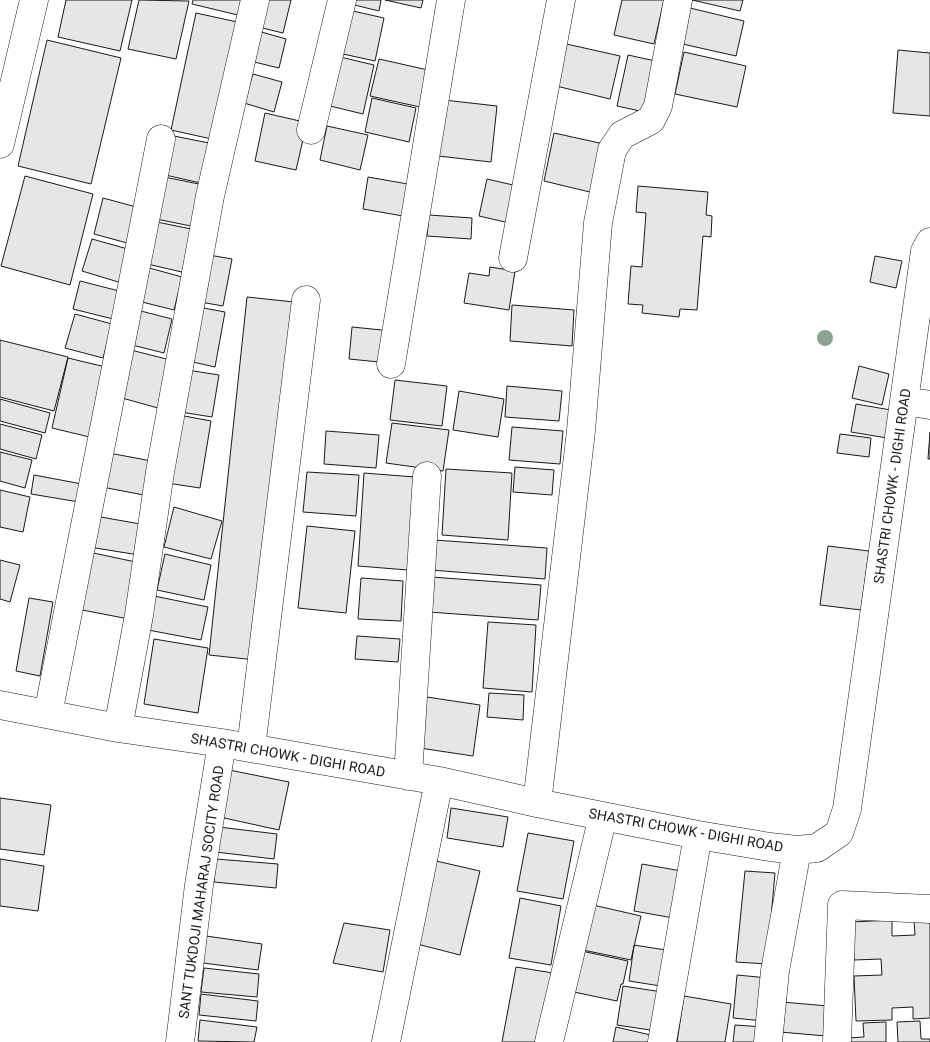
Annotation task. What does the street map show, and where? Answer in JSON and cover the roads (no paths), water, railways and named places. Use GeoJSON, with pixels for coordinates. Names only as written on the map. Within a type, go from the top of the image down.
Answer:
{"type":"FeatureCollection","features":[{"type":"Feature","properties":{"kind":"street"},"geometry":{"type":"LineString","coordinates":[[0,144],[34,0]]}},
{"type":"Feature","properties":{"kind":"street"},"geometry":{"type":"LineString","coordinates":[[118,728],[140,616],[160,472],[210,196],[255,0]]}},
{"type":"Feature","properties":{"kind":"street"},"geometry":{"type":"LineString","coordinates":[[311,130],[342,0]]}},
{"type":"Feature","properties":{"kind":"street"},"geometry":{"type":"LineString","coordinates":[[391,364],[451,0]]}},
{"type":"Feature","properties":{"kind":"street"},"geometry":{"type":"LineString","coordinates":[[513,258],[561,0]]}},
{"type":"Feature","properties":{"kind":"street"},"geometry":{"type":"LineString","coordinates":[[537,803],[581,431],[598,223],[612,150],[622,135],[651,120],[658,106],[678,0]]}},
{"type":"Feature","properties":{"kind":"street"},"geometry":{"type":"LineString","coordinates":[[48,714],[161,140]]}},
{"type":"Feature","properties":{"kind":"street","name":"SHASTRI CHOWK - DIGHI ROAD"},"geometry":{"type":"LineString","coordinates":[[0,705],[118,728],[222,743],[439,780],[537,803],[698,835],[797,850],[817,848],[839,833],[847,809],[917,403],[926,251],[930,242]]}},
{"type":"Feature","properties":{"kind":"street"},"geometry":{"type":"LineString","coordinates":[[251,748],[306,300]]}},
{"type":"Feature","properties":{"kind":"street"},"geometry":{"type":"LineString","coordinates":[[408,776],[427,476]]}},
{"type":"Feature","properties":{"kind":"street","name":"SANT TUKDOJI MAHARAJ SOCITY ROAD"},"geometry":{"type":"LineString","coordinates":[[180,1042],[199,885],[222,743]]}},
{"type":"Feature","properties":{"kind":"street"},"geometry":{"type":"LineString","coordinates":[[386,1042],[439,780]]}},
{"type":"Feature","properties":{"kind":"street"},"geometry":{"type":"LineString","coordinates":[[550,1042],[603,816]]}},
{"type":"Feature","properties":{"kind":"street"},"geometry":{"type":"LineString","coordinates":[[662,1042],[698,835]]}},
{"type":"Feature","properties":{"kind":"street"},"geometry":{"type":"LineString","coordinates":[[768,1042],[775,970],[797,850]]}},
{"type":"Feature","properties":{"kind":"street"},"geometry":{"type":"LineString","coordinates":[[837,1042],[842,905],[930,909]]}}]}
